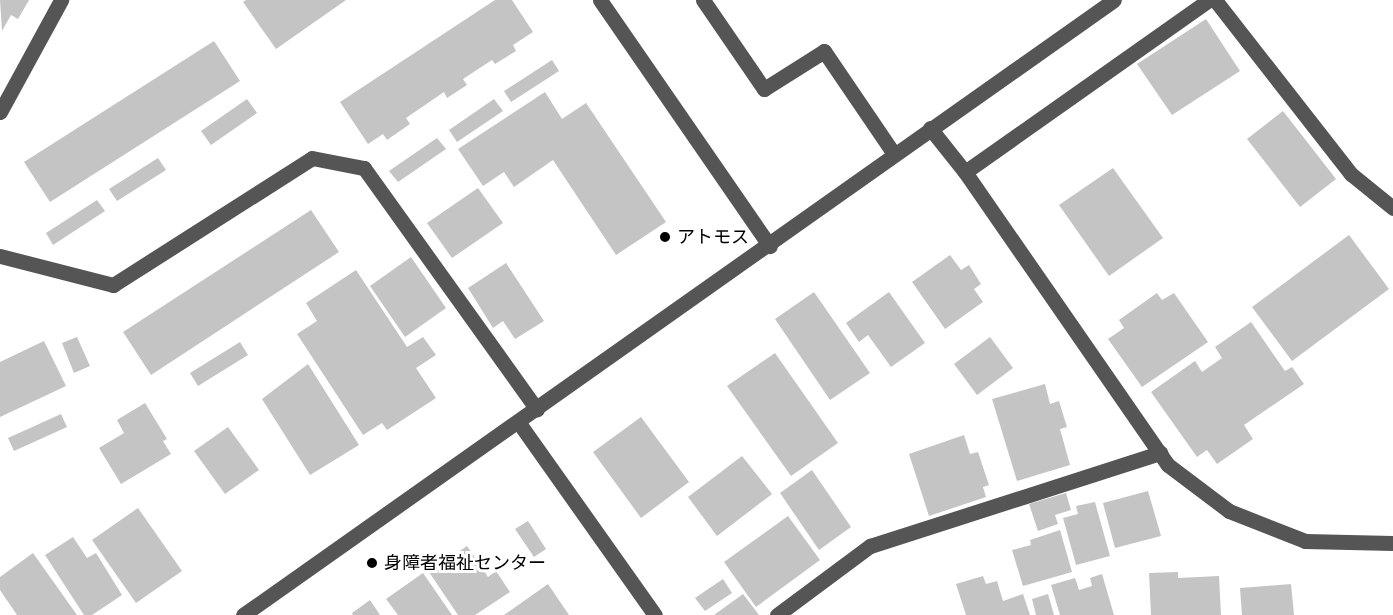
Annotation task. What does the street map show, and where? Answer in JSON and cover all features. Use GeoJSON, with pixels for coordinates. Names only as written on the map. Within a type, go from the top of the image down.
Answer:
{"type":"FeatureCollection","features":[{"type":"Feature","properties":{"kind":"street"},"geometry":{"type":"LineString","coordinates":[[0,112],[62,0]]}},
{"type":"Feature","properties":{"kind":"street"},"geometry":{"type":"LineString","coordinates":[[600,0],[770,246]]}},
{"type":"Feature","properties":{"kind":"street"},"geometry":{"type":"LineString","coordinates":[[703,0],[764,90],[824,51],[894,154]]}},
{"type":"Feature","properties":{"kind":"street"},"geometry":{"type":"LineString","coordinates":[[243,615],[770,246],[930,128],[1114,0]]}},
{"type":"Feature","properties":{"kind":"street"},"geometry":{"type":"LineString","coordinates":[[965,172],[1209,0]]}},
{"type":"Feature","properties":{"kind":"street"},"geometry":{"type":"LineString","coordinates":[[1215,0],[1351,174],[1393,208]]}},
{"type":"Feature","properties":{"kind":"street"},"geometry":{"type":"LineString","coordinates":[[930,128],[965,172],[1168,465],[1228,511],[1305,542],[1393,543]]}},
{"type":"Feature","properties":{"kind":"street"},"geometry":{"type":"LineString","coordinates":[[0,256],[113,285],[312,158],[364,168],[537,410]]}},
{"type":"Feature","properties":{"kind":"street"},"geometry":{"type":"LineString","coordinates":[[519,423],[655,615]]}},
{"type":"Feature","properties":{"kind":"street"},"geometry":{"type":"LineString","coordinates":[[777,615],[870,546],[1160,453]]}},
{"type":"Feature","properties":{"kind":"building"},"geometry":{"type":"Polygon","coordinates":[[[0,0],[29,0],[18,19],[11,15],[2,31],[0,0]]]}},
{"type":"Feature","properties":{"kind":"building"},"geometry":{"type":"Polygon","coordinates":[[[246,0],[346,0],[276,49],[243,2],[246,0]]]}},
{"type":"Feature","properties":{"kind":"building"},"geometry":{"type":"Polygon","coordinates":[[[495,0],[512,0],[533,32],[513,45],[516,51],[495,64],[492,60],[463,79],[467,85],[447,98],[444,92],[406,118],[410,124],[387,140],[383,134],[368,144],[340,102],[495,0]]]}},
{"type":"Feature","properties":{"kind":"building"},"geometry":{"type":"Polygon","coordinates":[[[1206,19],[1240,71],[1172,115],[1137,64],[1206,19]]]}},
{"type":"Feature","properties":{"kind":"building"},"geometry":{"type":"Polygon","coordinates":[[[214,41],[240,81],[50,202],[24,162],[214,41]]]}},
{"type":"Feature","properties":{"kind":"building"},"geometry":{"type":"Polygon","coordinates":[[[552,60],[559,71],[511,102],[504,91],[552,60]]]}},
{"type":"Feature","properties":{"kind":"building"},"geometry":{"type":"Polygon","coordinates":[[[545,92],[562,119],[586,103],[666,222],[616,255],[553,160],[514,187],[504,172],[483,186],[458,149],[545,92]]]}},
{"type":"Feature","properties":{"kind":"building"},"geometry":{"type":"Polygon","coordinates":[[[247,99],[257,113],[211,145],[201,131],[247,99]]]}},
{"type":"Feature","properties":{"kind":"building"},"geometry":{"type":"Polygon","coordinates":[[[494,99],[503,111],[457,142],[449,130],[494,99]]]}},
{"type":"Feature","properties":{"kind":"building"},"geometry":{"type":"Polygon","coordinates":[[[1283,111],[1336,179],[1300,207],[1247,139],[1283,111]]]}},
{"type":"Feature","properties":{"kind":"building"},"geometry":{"type":"Polygon","coordinates":[[[437,138],[446,149],[398,182],[389,171],[437,138]]]}},
{"type":"Feature","properties":{"kind":"building"},"geometry":{"type":"Polygon","coordinates":[[[158,158],[166,170],[117,201],[109,189],[158,158]]]}},
{"type":"Feature","properties":{"kind":"building"},"geometry":{"type":"Polygon","coordinates":[[[1113,168],[1163,238],[1109,276],[1059,205],[1113,168]]]}},
{"type":"Feature","properties":{"kind":"building"},"geometry":{"type":"Polygon","coordinates":[[[478,188],[503,223],[452,258],[427,223],[478,188]]]}},
{"type":"Feature","properties":{"kind":"building"},"geometry":{"type":"Polygon","coordinates":[[[97,200],[105,211],[53,245],[46,233],[97,200]]]}},
{"type":"Feature","properties":{"kind":"building"},"geometry":{"type":"Polygon","coordinates":[[[311,210],[339,252],[151,375],[123,332],[311,210]]]}},
{"type":"Feature","properties":{"kind":"building"},"geometry":{"type":"Polygon","coordinates":[[[1349,235],[1389,289],[1292,361],[1252,307],[1349,235]]]}},
{"type":"Feature","properties":{"kind":"building"},"geometry":{"type":"Polygon","coordinates":[[[950,255],[961,270],[969,265],[981,284],[974,289],[983,302],[945,329],[912,282],[950,255]]]}},
{"type":"Feature","properties":{"kind":"building"},"geometry":{"type":"Polygon","coordinates":[[[411,257],[446,308],[405,337],[370,286],[411,257]]]}},
{"type":"Feature","properties":{"kind":"building"},"geometry":{"type":"Polygon","coordinates":[[[506,263],[544,321],[515,339],[503,321],[493,328],[468,288],[506,263]]]}},
{"type":"Feature","properties":{"kind":"building"},"geometry":{"type":"Polygon","coordinates":[[[356,270],[407,347],[423,337],[436,355],[416,368],[436,398],[387,430],[382,423],[363,435],[297,334],[317,321],[306,303],[356,270]]]}},
{"type":"Feature","properties":{"kind":"building"},"geometry":{"type":"Polygon","coordinates":[[[814,292],[870,373],[830,400],[775,319],[814,292]]]}},
{"type":"Feature","properties":{"kind":"building"},"geometry":{"type":"Polygon","coordinates":[[[889,292],[925,343],[891,367],[868,335],[859,342],[846,323],[889,292]]]}},
{"type":"Feature","properties":{"kind":"building"},"geometry":{"type":"Polygon","coordinates":[[[1157,293],[1162,300],[1174,293],[1208,342],[1142,387],[1108,339],[1124,328],[1119,320],[1157,293]]]}},
{"type":"Feature","properties":{"kind":"building"},"geometry":{"type":"Polygon","coordinates":[[[1251,322],[1285,371],[1292,367],[1304,384],[1244,425],[1253,439],[1217,464],[1207,450],[1197,457],[1151,392],[1195,361],[1202,372],[1222,358],[1215,347],[1251,322]]]}},
{"type":"Feature","properties":{"kind":"building"},"geometry":{"type":"Polygon","coordinates":[[[77,337],[90,366],[74,373],[62,343],[77,337]]]}},
{"type":"Feature","properties":{"kind":"building"},"geometry":{"type":"Polygon","coordinates":[[[990,337],[1013,368],[977,395],[954,364],[990,337]]]}},
{"type":"Feature","properties":{"kind":"building"},"geometry":{"type":"Polygon","coordinates":[[[44,341],[66,386],[0,417],[0,362],[44,341]]]}},
{"type":"Feature","properties":{"kind":"building"},"geometry":{"type":"Polygon","coordinates":[[[240,342],[248,355],[198,386],[190,373],[240,342]]]}},
{"type":"Feature","properties":{"kind":"building"},"geometry":{"type":"Polygon","coordinates":[[[775,353],[838,443],[791,476],[727,386],[775,353]]]}},
{"type":"Feature","properties":{"kind":"building"},"geometry":{"type":"Polygon","coordinates":[[[308,364],[359,445],[310,475],[262,399],[308,364]]]}},
{"type":"Feature","properties":{"kind":"building"},"geometry":{"type":"Polygon","coordinates":[[[1045,384],[1050,404],[1059,401],[1067,427],[1060,429],[1070,465],[1017,481],[992,399],[1045,384]]]}},
{"type":"Feature","properties":{"kind":"building"},"geometry":{"type":"Polygon","coordinates":[[[145,403],[167,439],[163,441],[171,454],[121,484],[99,448],[124,433],[117,420],[145,403]]]}},
{"type":"Feature","properties":{"kind":"building"},"geometry":{"type":"Polygon","coordinates":[[[61,414],[67,427],[14,451],[8,438],[61,414]]]}},
{"type":"Feature","properties":{"kind":"building"},"geometry":{"type":"Polygon","coordinates":[[[641,417],[689,482],[641,518],[593,452],[641,417]]]}},
{"type":"Feature","properties":{"kind":"building"},"geometry":{"type":"Polygon","coordinates":[[[228,427],[259,470],[225,494],[194,451],[228,427]]]}},
{"type":"Feature","properties":{"kind":"building"},"geometry":{"type":"Polygon","coordinates":[[[964,435],[970,454],[978,452],[989,485],[983,487],[986,497],[929,516],[909,454],[964,435]]]}},
{"type":"Feature","properties":{"kind":"building"},"geometry":{"type":"Polygon","coordinates":[[[742,456],[772,494],[717,536],[688,497],[742,456]]]}},
{"type":"Feature","properties":{"kind":"building"},"geometry":{"type":"Polygon","coordinates":[[[812,470],[851,527],[819,550],[780,493],[812,470]]]}},
{"type":"Feature","properties":{"kind":"building"},"geometry":{"type":"Polygon","coordinates":[[[1148,491],[1161,536],[1115,548],[1103,503],[1148,491]]]}},
{"type":"Feature","properties":{"kind":"building"},"geometry":{"type":"Polygon","coordinates":[[[1066,493],[1071,510],[1055,515],[1058,524],[1038,531],[1029,504],[1066,493]]]}},
{"type":"Feature","properties":{"kind":"building"},"geometry":{"type":"Polygon","coordinates":[[[1095,502],[1110,556],[1076,565],[1063,518],[1078,514],[1076,506],[1095,502]]]}},
{"type":"Feature","properties":{"kind":"building"},"geometry":{"type":"Polygon","coordinates":[[[138,508],[182,571],[136,603],[92,540],[138,508]]]}},
{"type":"Feature","properties":{"kind":"building"},"geometry":{"type":"Polygon","coordinates":[[[788,516],[820,560],[756,607],[724,562],[788,516]]]}},
{"type":"Feature","properties":{"kind":"building"},"geometry":{"type":"Polygon","coordinates":[[[528,521],[546,549],[534,557],[515,529],[528,521]]]}},
{"type":"Feature","properties":{"kind":"building"},"geometry":{"type":"Polygon","coordinates":[[[1060,530],[1072,572],[1023,586],[1012,550],[1031,545],[1030,540],[1060,530]]]}},
{"type":"Feature","properties":{"kind":"building"},"geometry":{"type":"Polygon","coordinates":[[[73,537],[87,558],[96,553],[122,595],[92,615],[84,615],[45,555],[73,537]]]}},
{"type":"Feature","properties":{"kind":"building"},"geometry":{"type":"Polygon","coordinates":[[[467,546],[488,577],[496,571],[510,592],[475,615],[458,615],[429,572],[467,546]]]}},
{"type":"Feature","properties":{"kind":"building"},"geometry":{"type":"Polygon","coordinates":[[[33,553],[77,615],[17,615],[0,590],[0,577],[33,553]]]}},
{"type":"Feature","properties":{"kind":"building"},"geometry":{"type":"Polygon","coordinates":[[[1178,572],[1178,578],[1219,576],[1221,615],[1151,615],[1149,573],[1178,572]]]}},
{"type":"Feature","properties":{"kind":"building"},"geometry":{"type":"Polygon","coordinates":[[[423,573],[452,615],[398,615],[386,599],[423,573]]]}},
{"type":"Feature","properties":{"kind":"building"},"geometry":{"type":"Polygon","coordinates":[[[1102,574],[1114,615],[1060,615],[1051,585],[1075,578],[1079,590],[1092,586],[1090,578],[1102,574]]]}},
{"type":"Feature","properties":{"kind":"building"},"geometry":{"type":"Polygon","coordinates":[[[983,576],[986,584],[997,581],[1003,601],[1023,594],[1030,615],[966,615],[956,584],[983,576]]]}},
{"type":"Feature","properties":{"kind":"building"},"geometry":{"type":"Polygon","coordinates":[[[723,579],[732,593],[705,611],[695,598],[723,579]]]}},
{"type":"Feature","properties":{"kind":"building"},"geometry":{"type":"Polygon","coordinates":[[[548,584],[569,615],[504,615],[548,584]]]}},
{"type":"Feature","properties":{"kind":"building"},"geometry":{"type":"Polygon","coordinates":[[[1291,584],[1294,615],[1242,615],[1240,588],[1291,584]]]}},
{"type":"Feature","properties":{"kind":"building"},"geometry":{"type":"Polygon","coordinates":[[[743,594],[759,615],[714,615],[743,594]]]}},
{"type":"Feature","properties":{"kind":"building"},"geometry":{"type":"Polygon","coordinates":[[[1048,594],[1054,615],[1036,615],[1032,599],[1048,594]]]}},
{"type":"Feature","properties":{"kind":"building"},"geometry":{"type":"Polygon","coordinates":[[[370,600],[380,615],[353,615],[352,613],[370,600]]]}},
{"type":"Feature","properties":{"kind":"place","name":"アトモス"},"geometry":{"type":"Point","coordinates":[665,237]}},
{"type":"Feature","properties":{"kind":"place","name":"身障者福祉センター"},"geometry":{"type":"Point","coordinates":[372,563]}}]}
